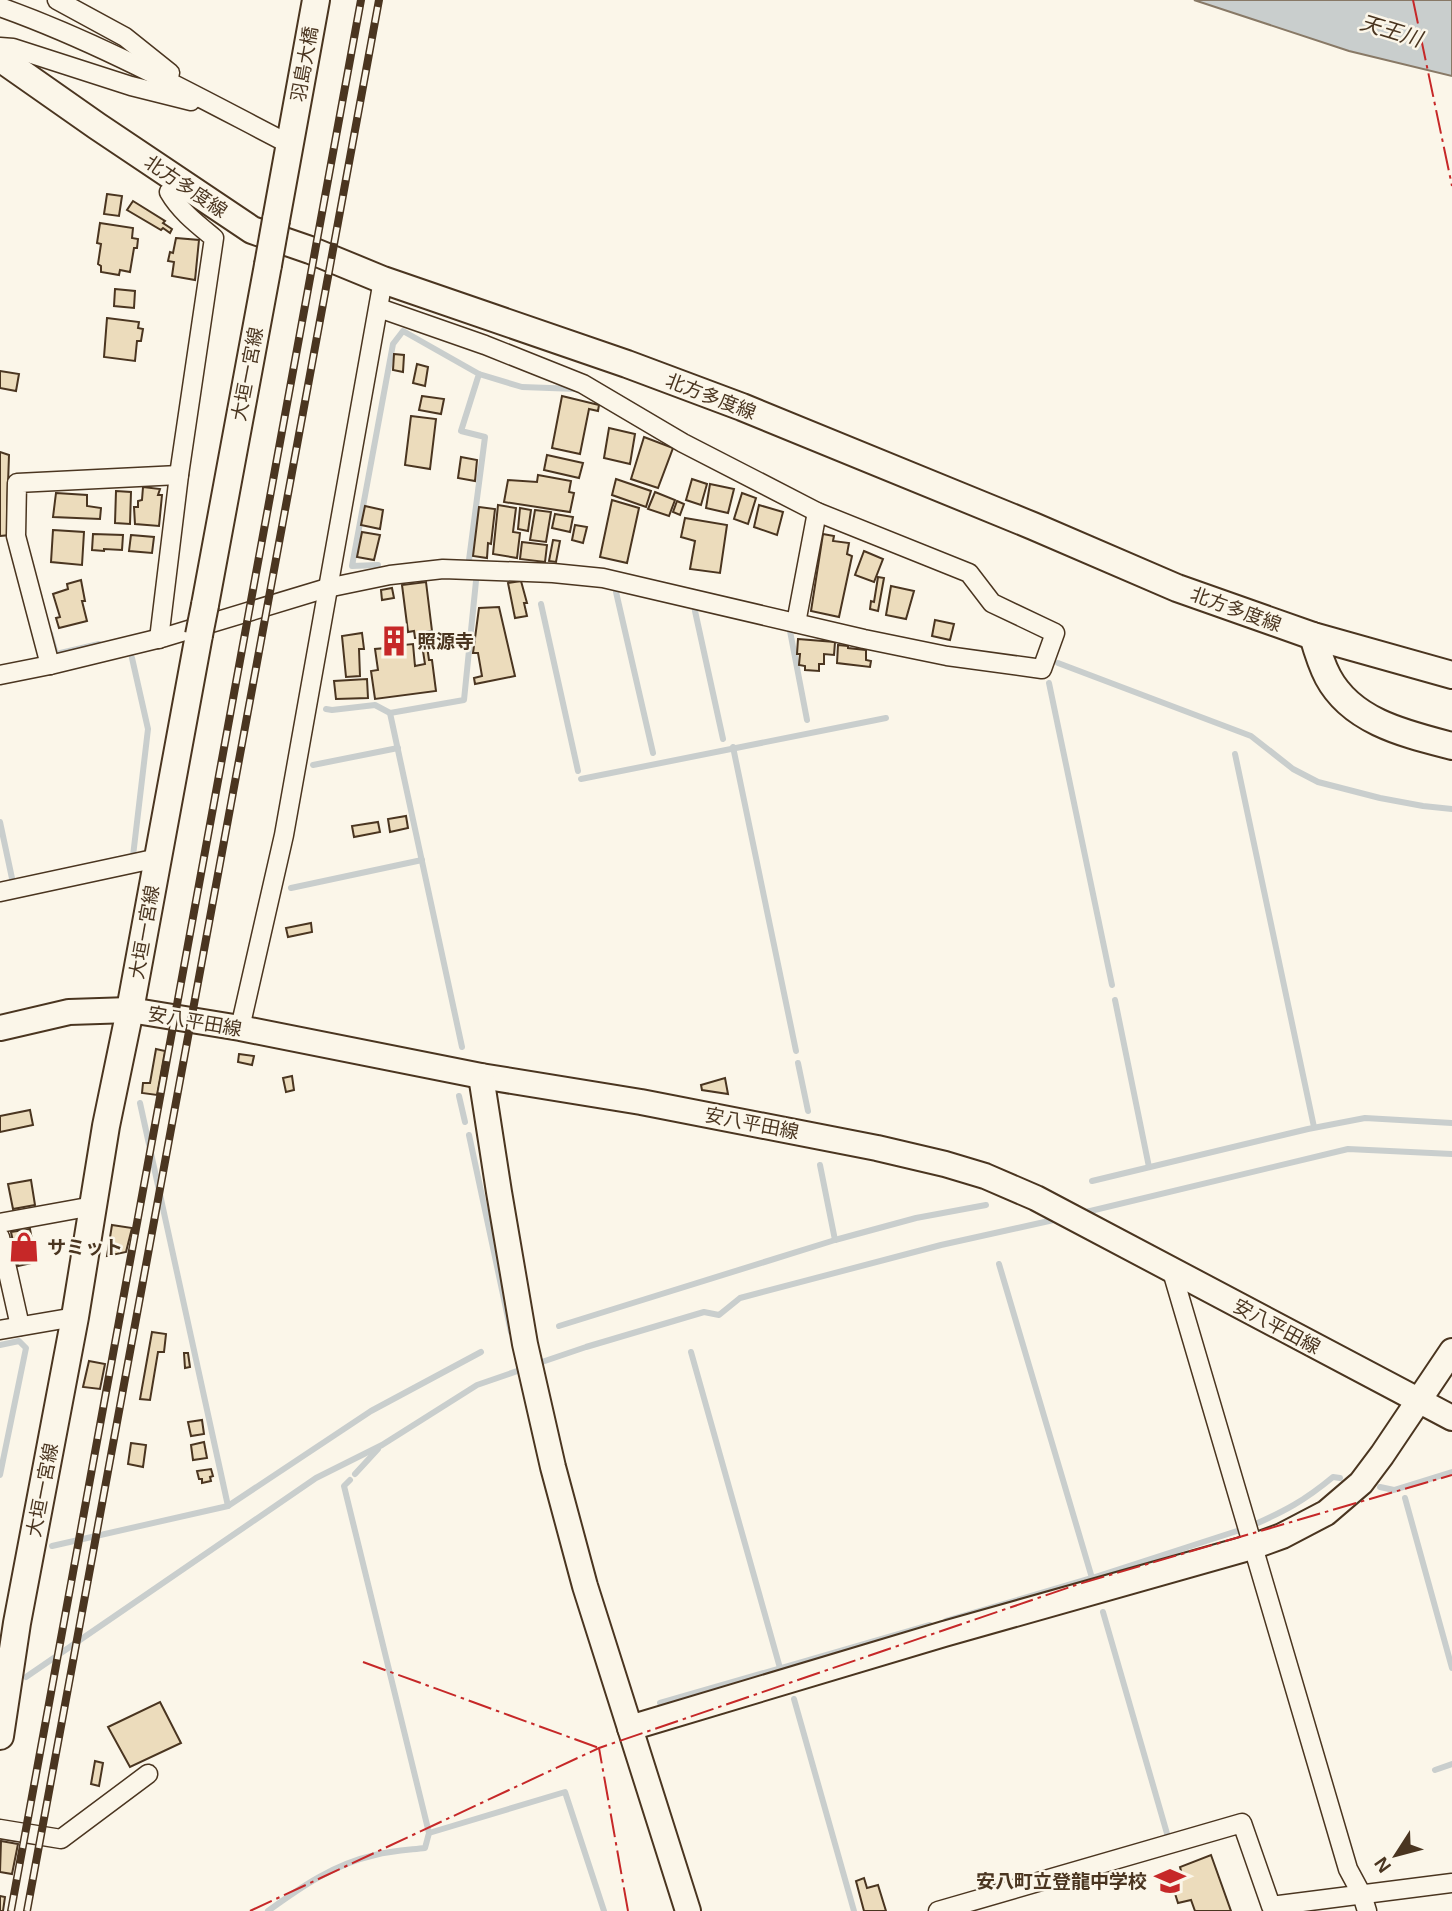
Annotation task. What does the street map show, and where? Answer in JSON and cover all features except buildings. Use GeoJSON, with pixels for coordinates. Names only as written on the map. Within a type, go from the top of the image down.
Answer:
{"type":"FeatureCollection","features":[{"type":"Feature","properties":{"kind":"main road","name":"羽島大橋"},"geometry":{"type":"LineString","coordinates":[[291,136],[316,0]]}},
{"type":"Feature","properties":{"kind":"main road","name":"北方多度線"},"geometry":{"type":"LineString","coordinates":[[0,58],[119,141],[253,229],[383,280],[628,364],[742,407],[1178,588],[1313,636],[1452,675]]}},
{"type":"Feature","properties":{"kind":"main road","name":"大垣一宮線"},"geometry":{"type":"LineString","coordinates":[[0,1736],[17,1623],[75,1317],[106,1126],[130,1010],[291,136]]}},
{"type":"Feature","properties":{"kind":"main road"},"geometry":{"type":"LineString","coordinates":[[1313,636],[1328,678],[1349,704],[1366,717],[1385,725],[1452,746]]}},
{"type":"Feature","properties":{"kind":"street"},"geometry":{"type":"LineString","coordinates":[[57,0],[125,37],[221,109]]}},
{"type":"Feature","properties":{"kind":"street"},"geometry":{"type":"LineString","coordinates":[[0,7],[43,22],[135,64],[221,109],[291,136]]}},
{"type":"Feature","properties":{"kind":"street"},"geometry":{"type":"LineString","coordinates":[[0,47],[13,48],[131,86],[221,109]]}},
{"type":"Feature","properties":{"kind":"street"},"geometry":{"type":"LineString","coordinates":[[159,639],[179,475],[214,238],[175,203],[169,192]]}},
{"type":"Feature","properties":{"kind":"street"},"geometry":{"type":"LineString","coordinates":[[240,1028],[284,835],[383,280]]}},
{"type":"Feature","properties":{"kind":"street"},"geometry":{"type":"LineString","coordinates":[[0,675],[159,639],[327,588],[390,575],[443,569],[553,573],[603,578],[947,656],[1042,669],[1055,633],[992,603],[969,573],[817,512],[682,443],[583,384],[485,345],[379,308]]}},
{"type":"Feature","properties":{"kind":"street"},"geometry":{"type":"LineString","coordinates":[[50,665],[16,536],[17,483],[179,475]]}},
{"type":"Feature","properties":{"kind":"street"},"geometry":{"type":"LineString","coordinates":[[796,623],[817,512]]}},
{"type":"Feature","properties":{"kind":"street"},"geometry":{"type":"LineString","coordinates":[[0,892],[158,858]]}},
{"type":"Feature","properties":{"kind":"street","name":"安八平田線"},"geometry":{"type":"LineString","coordinates":[[0,1028],[69,1012],[130,1010],[240,1028],[481,1076],[641,1102],[945,1164],[1035,1198],[1452,1418]]}},
{"type":"Feature","properties":{"kind":"street"},"geometry":{"type":"LineString","coordinates":[[481,1076],[525,1344],[553,1467],[585,1586],[688,1911]]}},
{"type":"Feature","properties":{"kind":"street"},"geometry":{"type":"LineString","coordinates":[[0,1223],[93,1206]]}},
{"type":"Feature","properties":{"kind":"street"},"geometry":{"type":"LineString","coordinates":[[0,1237],[20,1326]]}},
{"type":"Feature","properties":{"kind":"street"},"geometry":{"type":"LineString","coordinates":[[1171,1268],[1348,1869],[1364,1903]]}},
{"type":"Feature","properties":{"kind":"street"},"geometry":{"type":"LineString","coordinates":[[0,1330],[75,1317]]}},
{"type":"Feature","properties":{"kind":"street"},"geometry":{"type":"LineString","coordinates":[[630,1728],[944,1634],[1252,1548],[1282,1536],[1326,1513],[1361,1483],[1452,1351]]}},
{"type":"Feature","properties":{"kind":"street"},"geometry":{"type":"LineString","coordinates":[[0,1829],[61,1839],[148,1774]]}},
{"type":"Feature","properties":{"kind":"street"},"geometry":{"type":"LineString","coordinates":[[938,1911],[1242,1823],[1271,1906],[1364,1903],[1452,1883]]}},
{"type":"Feature","properties":{"kind":"water","name":"天王川"},"geometry":{"type":"Polygon","coordinates":[[[1194,0],[1452,0],[1452,76],[1349,51],[1194,0]]]}},
{"type":"Feature","properties":{"kind":"waterway"},"geometry":{"type":"LineString","coordinates":[[378,565],[352,566],[393,344],[403,331],[479,374],[461,431],[485,437],[469,560]]}},
{"type":"Feature","properties":{"kind":"waterway"},"geometry":{"type":"LineString","coordinates":[[479,374],[522,387],[577,389]]}},
{"type":"Feature","properties":{"kind":"waterway"},"geometry":{"type":"LineString","coordinates":[[462,1047],[390,713],[464,700],[476,581]]}},
{"type":"Feature","properties":{"kind":"waterway"},"geometry":{"type":"LineString","coordinates":[[616,592],[653,753]]}},
{"type":"Feature","properties":{"kind":"waterway"},"geometry":{"type":"LineString","coordinates":[[541,604],[578,771]]}},
{"type":"Feature","properties":{"kind":"waterway"},"geometry":{"type":"LineString","coordinates":[[695,611],[723,739]]}},
{"type":"Feature","properties":{"kind":"waterway"},"geometry":{"type":"LineString","coordinates":[[790,631],[807,720]]}},
{"type":"Feature","properties":{"kind":"waterway"},"geometry":{"type":"LineString","coordinates":[[50,633],[56,654],[99,644]]}},
{"type":"Feature","properties":{"kind":"waterway"},"geometry":{"type":"LineString","coordinates":[[132,658],[148,729],[133,856]]}},
{"type":"Feature","properties":{"kind":"waterway"},"geometry":{"type":"LineString","coordinates":[[1058,663],[1251,736],[1293,769],[1318,782],[1380,798],[1452,809]]}},
{"type":"Feature","properties":{"kind":"waterway"},"geometry":{"type":"LineString","coordinates":[[1049,683],[1112,985]]}},
{"type":"Feature","properties":{"kind":"waterway"},"geometry":{"type":"LineString","coordinates":[[326,709],[375,705],[390,713]]}},
{"type":"Feature","properties":{"kind":"waterway"},"geometry":{"type":"LineString","coordinates":[[581,779],[886,718]]}},
{"type":"Feature","properties":{"kind":"waterway"},"geometry":{"type":"LineString","coordinates":[[733,747],[796,1051]]}},
{"type":"Feature","properties":{"kind":"waterway"},"geometry":{"type":"LineString","coordinates":[[313,765],[398,748]]}},
{"type":"Feature","properties":{"kind":"waterway"},"geometry":{"type":"LineString","coordinates":[[1235,754],[1314,1127]]}},
{"type":"Feature","properties":{"kind":"waterway"},"geometry":{"type":"LineString","coordinates":[[0,822],[13,883]]}},
{"type":"Feature","properties":{"kind":"waterway"},"geometry":{"type":"LineString","coordinates":[[291,888],[422,860]]}},
{"type":"Feature","properties":{"kind":"waterway"},"geometry":{"type":"LineString","coordinates":[[1115,1000],[1149,1167]]}},
{"type":"Feature","properties":{"kind":"waterway"},"geometry":{"type":"LineString","coordinates":[[798,1063],[808,1111]]}},
{"type":"Feature","properties":{"kind":"waterway"},"geometry":{"type":"LineString","coordinates":[[459,1096],[465,1122]]}},
{"type":"Feature","properties":{"kind":"waterway"},"geometry":{"type":"LineString","coordinates":[[140,1103],[228,1506]]}},
{"type":"Feature","properties":{"kind":"waterway"},"geometry":{"type":"LineString","coordinates":[[1092,1181],[1365,1118],[1452,1123]]}},
{"type":"Feature","properties":{"kind":"waterway"},"geometry":{"type":"LineString","coordinates":[[469,1135],[511,1332]]}},
{"type":"Feature","properties":{"kind":"waterway"},"geometry":{"type":"LineString","coordinates":[[1082,1213],[1348,1149],[1452,1154]]}},
{"type":"Feature","properties":{"kind":"waterway"},"geometry":{"type":"LineString","coordinates":[[820,1165],[835,1240]]}},
{"type":"Feature","properties":{"kind":"waterway"},"geometry":{"type":"LineString","coordinates":[[559,1326],[835,1240],[916,1218],[986,1205]]}},
{"type":"Feature","properties":{"kind":"waterway"},"geometry":{"type":"LineString","coordinates":[[536,1364],[704,1312],[719,1315],[740,1298],[941,1245],[1058,1219]]}},
{"type":"Feature","properties":{"kind":"waterway"},"geometry":{"type":"LineString","coordinates":[[999,1264],[1092,1578]]}},
{"type":"Feature","properties":{"kind":"waterway"},"geometry":{"type":"LineString","coordinates":[[0,1345],[19,1341],[26,1348],[0,1475]]}},
{"type":"Feature","properties":{"kind":"waterway"},"geometry":{"type":"LineString","coordinates":[[52,1546],[228,1506],[371,1411],[481,1352]]}},
{"type":"Feature","properties":{"kind":"waterway"},"geometry":{"type":"LineString","coordinates":[[691,1352],[780,1668]]}},
{"type":"Feature","properties":{"kind":"waterway"},"geometry":{"type":"LineString","coordinates":[[26,1677],[316,1478],[382,1445],[477,1385],[526,1368]]}},
{"type":"Feature","properties":{"kind":"waterway"},"geometry":{"type":"LineString","coordinates":[[355,1474],[378,1449]]}},
{"type":"Feature","properties":{"kind":"waterway"},"geometry":{"type":"LineString","coordinates":[[1380,1487],[1394,1490],[1452,1472]]}},
{"type":"Feature","properties":{"kind":"waterway"},"geometry":{"type":"LineString","coordinates":[[1251,1526],[1294,1505],[1333,1477],[1340,1478]]}},
{"type":"Feature","properties":{"kind":"waterway"},"geometry":{"type":"LineString","coordinates":[[268,1911],[306,1885],[346,1864],[381,1854],[425,1848],[429,1833],[344,1486],[350,1480]]}},
{"type":"Feature","properties":{"kind":"waterway"},"geometry":{"type":"LineString","coordinates":[[1405,1498],[1452,1668]]}},
{"type":"Feature","properties":{"kind":"waterway"},"geometry":{"type":"LineString","coordinates":[[946,1621],[1237,1531]]}},
{"type":"Feature","properties":{"kind":"waterway"},"geometry":{"type":"LineString","coordinates":[[1103,1612],[1168,1837]]}},
{"type":"Feature","properties":{"kind":"waterway"},"geometry":{"type":"LineString","coordinates":[[660,1703],[930,1625]]}},
{"type":"Feature","properties":{"kind":"waterway"},"geometry":{"type":"LineString","coordinates":[[794,1699],[854,1911]]}},
{"type":"Feature","properties":{"kind":"waterway"},"geometry":{"type":"LineString","coordinates":[[1435,1770],[1452,1764]]}},
{"type":"Feature","properties":{"kind":"waterway"},"geometry":{"type":"LineString","coordinates":[[429,1833],[565,1792],[604,1911]]}},
{"type":"Feature","properties":{"kind":"railway"},"geometry":{"type":"LineString","coordinates":[[11,1911],[361,0]]}},
{"type":"Feature","properties":{"kind":"railway"},"geometry":{"type":"LineString","coordinates":[[27,1911],[379,0]]}},
{"type":"Feature","properties":{"kind":"power"},"geometry":{"type":"LineString","coordinates":[[1413,0],[1452,186]]}},
{"type":"Feature","properties":{"kind":"power"},"geometry":{"type":"LineString","coordinates":[[628,1911],[599,1748],[1079,1584],[1452,1475]]}},
{"type":"Feature","properties":{"kind":"power"},"geometry":{"type":"LineString","coordinates":[[363,1662],[599,1748]]}},
{"type":"Feature","properties":{"kind":"power"},"geometry":{"type":"LineString","coordinates":[[250,1911],[599,1748]]}},
{"type":"Feature","properties":{"kind":"place","name":"照源寺"},"geometry":{"type":"Point","coordinates":[394,641]}},
{"type":"Feature","properties":{"kind":"place","name":"サミット"},"geometry":{"type":"Point","coordinates":[24,1247]}},
{"type":"Feature","properties":{"kind":"place","name":"安八町立登龍中学校"},"geometry":{"type":"Point","coordinates":[1170,1881]}}]}
